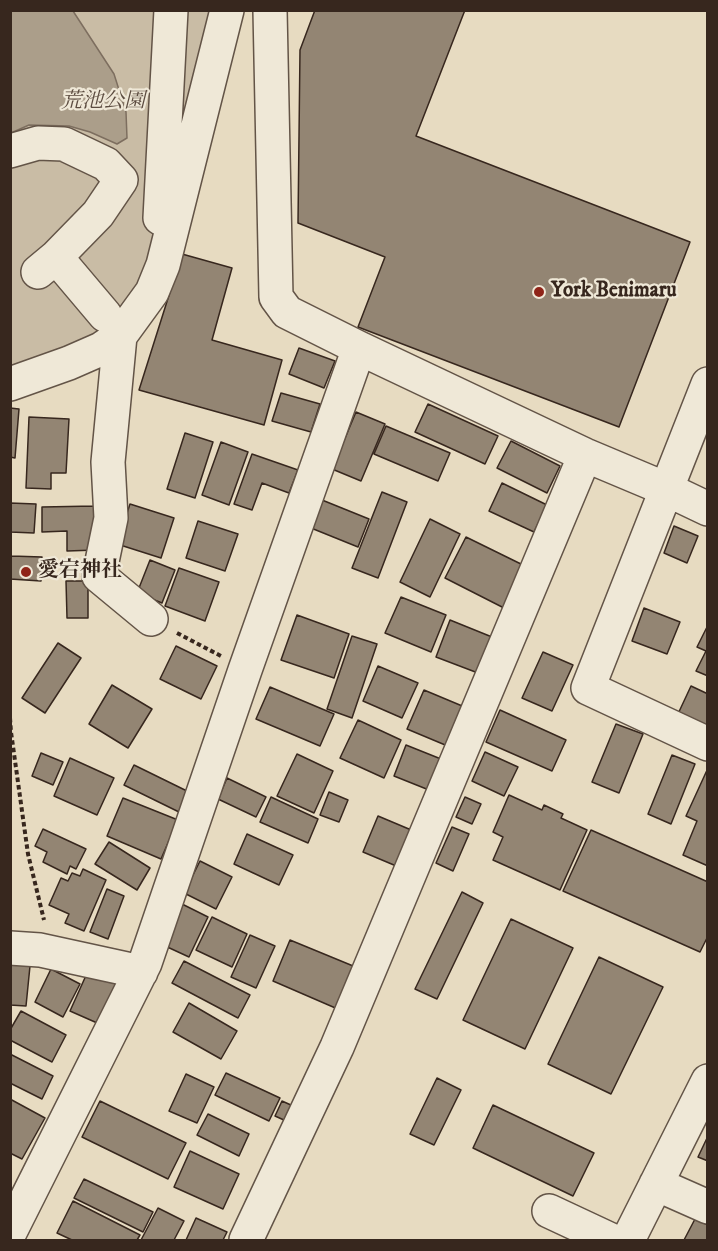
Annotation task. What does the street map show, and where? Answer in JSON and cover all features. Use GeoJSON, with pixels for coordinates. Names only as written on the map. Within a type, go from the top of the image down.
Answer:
{"type":"FeatureCollection","features":[{"type":"Feature","properties":{"kind":"street"},"geometry":{"type":"LineString","coordinates":[[163,265],[160,213],[171,10]]}},
{"type":"Feature","properties":{"kind":"street"},"geometry":{"type":"LineString","coordinates":[[10,384],[101,349],[112,326],[152,292],[163,265],[227,10]]}},
{"type":"Feature","properties":{"kind":"street"},"geometry":{"type":"LineString","coordinates":[[270,10],[276,297],[287,312],[585,455],[708,509]]}},
{"type":"Feature","properties":{"kind":"street"},"geometry":{"type":"LineString","coordinates":[[10,151],[38,143],[64,144],[106,164],[121,180],[98,214],[47,265],[112,326],[108,462],[111,518],[99,576],[151,619]]}},
{"type":"Feature","properties":{"kind":"street"},"geometry":{"type":"LineString","coordinates":[[10,1232],[141,972],[359,348]]}},
{"type":"Feature","properties":{"kind":"street"},"geometry":{"type":"LineString","coordinates":[[708,384],[588,688],[708,744]]}},
{"type":"Feature","properties":{"kind":"street"},"geometry":{"type":"LineString","coordinates":[[246,1240],[337,1047],[585,455]]}},
{"type":"Feature","properties":{"kind":"street"},"geometry":{"type":"LineString","coordinates":[[10,948],[53,953],[141,972]]}},
{"type":"Feature","properties":{"kind":"street"},"geometry":{"type":"LineString","coordinates":[[628,1240],[708,1081]]}},
{"type":"Feature","properties":{"kind":"street"},"geometry":{"type":"LineString","coordinates":[[656,1184],[708,1207]]}},
{"type":"Feature","properties":{"kind":"street"},"geometry":{"type":"LineString","coordinates":[[549,1211],[611,1240]]}},
{"type":"Feature","properties":{"kind":"path"},"geometry":{"type":"LineString","coordinates":[[151,619],[245,670]]}},
{"type":"Feature","properties":{"kind":"path"},"geometry":{"type":"LineString","coordinates":[[10,718],[28,855],[53,953]]}},
{"type":"Feature","properties":{"kind":"green space","name":"荒池公園"},"geometry":{"type":"Polygon","coordinates":[[[11,11],[216,11],[139,295],[98,334],[11,368],[11,11]]]}},
{"type":"Feature","properties":{"kind":"shaded area"},"geometry":{"type":"Polygon","coordinates":[[[11,10],[73,11],[114,74],[126,112],[127,138],[117,144],[69,126],[29,125],[11,133],[11,10]]]}},
{"type":"Feature","properties":{"kind":"building"},"geometry":{"type":"Polygon","coordinates":[[[315,10],[465,10],[416,136],[690,242],[619,427],[358,327],[385,257],[298,223],[300,50],[315,10]]]}},
{"type":"Feature","properties":{"kind":"building"},"geometry":{"type":"Polygon","coordinates":[[[182,254],[232,268],[212,340],[282,360],[264,425],[139,390],[182,254]]]}},
{"type":"Feature","properties":{"kind":"building"},"geometry":{"type":"Polygon","coordinates":[[[299,348],[335,361],[324,388],[289,374],[299,348]]]}},
{"type":"Feature","properties":{"kind":"building"},"geometry":{"type":"Polygon","coordinates":[[[281,393],[320,404],[311,432],[272,421],[281,393]]]}},
{"type":"Feature","properties":{"kind":"building"},"geometry":{"type":"Polygon","coordinates":[[[428,404],[498,436],[485,464],[415,432],[428,404]]]}},
{"type":"Feature","properties":{"kind":"building"},"geometry":{"type":"Polygon","coordinates":[[[10,408],[19,409],[15,458],[10,457],[10,408]]]}},
{"type":"Feature","properties":{"kind":"building"},"geometry":{"type":"Polygon","coordinates":[[[356,412],[385,424],[361,481],[332,469],[356,412]]]}},
{"type":"Feature","properties":{"kind":"building"},"geometry":{"type":"Polygon","coordinates":[[[29,417],[69,419],[66,473],[51,473],[51,489],[26,488],[29,417]]]}},
{"type":"Feature","properties":{"kind":"building"},"geometry":{"type":"Polygon","coordinates":[[[386,426],[450,453],[438,481],[374,454],[386,426]]]}},
{"type":"Feature","properties":{"kind":"building"},"geometry":{"type":"Polygon","coordinates":[[[185,433],[213,442],[195,498],[167,489],[185,433]]]}},
{"type":"Feature","properties":{"kind":"building"},"geometry":{"type":"Polygon","coordinates":[[[511,441],[560,466],[547,493],[497,468],[511,441]]]}},
{"type":"Feature","properties":{"kind":"building"},"geometry":{"type":"Polygon","coordinates":[[[221,442],[248,452],[229,505],[202,495],[221,442]]]}},
{"type":"Feature","properties":{"kind":"building"},"geometry":{"type":"Polygon","coordinates":[[[252,454],[298,470],[289,493],[262,483],[252,510],[234,504],[252,454]]]}},
{"type":"Feature","properties":{"kind":"building"},"geometry":{"type":"Polygon","coordinates":[[[502,483],[547,505],[534,532],[489,511],[502,483]]]}},
{"type":"Feature","properties":{"kind":"building"},"geometry":{"type":"Polygon","coordinates":[[[382,492],[407,502],[378,578],[352,568],[382,492]]]}},
{"type":"Feature","properties":{"kind":"building"},"geometry":{"type":"Polygon","coordinates":[[[322,500],[369,519],[358,547],[311,528],[322,500]]]}},
{"type":"Feature","properties":{"kind":"building"},"geometry":{"type":"Polygon","coordinates":[[[10,503],[36,504],[34,533],[10,532],[10,503]]]}},
{"type":"Feature","properties":{"kind":"building"},"geometry":{"type":"Polygon","coordinates":[[[130,504],[174,518],[161,558],[117,544],[130,504]]]}},
{"type":"Feature","properties":{"kind":"building"},"geometry":{"type":"Polygon","coordinates":[[[95,506],[96,550],[67,551],[67,531],[42,532],[42,507],[95,506]]]}},
{"type":"Feature","properties":{"kind":"building"},"geometry":{"type":"Polygon","coordinates":[[[430,519],[460,534],[430,597],[400,582],[430,519]]]}},
{"type":"Feature","properties":{"kind":"building"},"geometry":{"type":"Polygon","coordinates":[[[198,521],[238,534],[225,571],[186,558],[198,521]]]}},
{"type":"Feature","properties":{"kind":"building"},"geometry":{"type":"Polygon","coordinates":[[[674,526],[698,536],[687,563],[664,553],[674,526]]]}},
{"type":"Feature","properties":{"kind":"building"},"geometry":{"type":"Polygon","coordinates":[[[466,537],[525,566],[504,608],[445,578],[466,537]]]}},
{"type":"Feature","properties":{"kind":"building","name":"愛宕神社"},"geometry":{"type":"Polygon","coordinates":[[[11,556],[42,557],[41,581],[10,579],[11,556]]]}},
{"type":"Feature","properties":{"kind":"building"},"geometry":{"type":"Polygon","coordinates":[[[150,560],[175,570],[162,603],[137,593],[150,560]]]}},
{"type":"Feature","properties":{"kind":"building"},"geometry":{"type":"Polygon","coordinates":[[[179,568],[219,582],[205,621],[165,606],[179,568]]]}},
{"type":"Feature","properties":{"kind":"building"},"geometry":{"type":"Polygon","coordinates":[[[66,581],[88,581],[88,618],[67,618],[66,581]]]}},
{"type":"Feature","properties":{"kind":"building"},"geometry":{"type":"Polygon","coordinates":[[[401,597],[446,615],[431,652],[385,633],[401,597]]]}},
{"type":"Feature","properties":{"kind":"building"},"geometry":{"type":"Polygon","coordinates":[[[644,608],[680,622],[667,654],[632,641],[644,608]]]}},
{"type":"Feature","properties":{"kind":"building"},"geometry":{"type":"Polygon","coordinates":[[[297,615],[349,634],[334,678],[281,660],[297,615]]]}},
{"type":"Feature","properties":{"kind":"building"},"geometry":{"type":"Polygon","coordinates":[[[450,620],[492,637],[478,673],[436,657],[450,620]]]}},
{"type":"Feature","properties":{"kind":"building"},"geometry":{"type":"Polygon","coordinates":[[[708,625],[708,676],[696,671],[706,651],[697,647],[708,625]]]}},
{"type":"Feature","properties":{"kind":"building"},"geometry":{"type":"Polygon","coordinates":[[[352,636],[377,644],[352,718],[327,709],[352,636]]]}},
{"type":"Feature","properties":{"kind":"building"},"geometry":{"type":"Polygon","coordinates":[[[58,643],[81,658],[45,713],[22,698],[58,643]]]}},
{"type":"Feature","properties":{"kind":"building"},"geometry":{"type":"Polygon","coordinates":[[[176,646],[217,666],[201,699],[160,679],[176,646]]]}},
{"type":"Feature","properties":{"kind":"building"},"geometry":{"type":"Polygon","coordinates":[[[543,652],[573,665],[552,711],[522,698],[543,652]]]}},
{"type":"Feature","properties":{"kind":"building"},"geometry":{"type":"Polygon","coordinates":[[[378,666],[418,683],[402,718],[363,701],[378,666]]]}},
{"type":"Feature","properties":{"kind":"building"},"geometry":{"type":"Polygon","coordinates":[[[112,685],[152,709],[128,748],[89,724],[112,685]]]}},
{"type":"Feature","properties":{"kind":"building"},"geometry":{"type":"Polygon","coordinates":[[[691,686],[708,694],[708,730],[677,716],[691,686]]]}},
{"type":"Feature","properties":{"kind":"building"},"geometry":{"type":"Polygon","coordinates":[[[270,687],[334,714],[320,746],[256,719],[270,687]]]}},
{"type":"Feature","properties":{"kind":"building"},"geometry":{"type":"Polygon","coordinates":[[[424,690],[467,708],[450,747],[407,729],[424,690]]]}},
{"type":"Feature","properties":{"kind":"building"},"geometry":{"type":"Polygon","coordinates":[[[500,710],[566,740],[552,771],[486,742],[500,710]]]}},
{"type":"Feature","properties":{"kind":"building"},"geometry":{"type":"Polygon","coordinates":[[[358,720],[401,740],[384,778],[340,758],[358,720]]]}},
{"type":"Feature","properties":{"kind":"building"},"geometry":{"type":"Polygon","coordinates":[[[616,724],[643,734],[619,793],[592,782],[616,724]]]}},
{"type":"Feature","properties":{"kind":"building"},"geometry":{"type":"Polygon","coordinates":[[[406,745],[441,759],[429,790],[394,776],[406,745]]]}},
{"type":"Feature","properties":{"kind":"building"},"geometry":{"type":"Polygon","coordinates":[[[485,752],[518,767],[504,796],[472,781],[485,752]]]}},
{"type":"Feature","properties":{"kind":"building"},"geometry":{"type":"Polygon","coordinates":[[[41,753],[63,762],[53,785],[32,776],[41,753]]]}},
{"type":"Feature","properties":{"kind":"building"},"geometry":{"type":"Polygon","coordinates":[[[297,754],[333,771],[314,813],[277,796],[297,754]]]}},
{"type":"Feature","properties":{"kind":"building"},"geometry":{"type":"Polygon","coordinates":[[[672,755],[695,764],[671,824],[648,814],[672,755]]]}},
{"type":"Feature","properties":{"kind":"building"},"geometry":{"type":"Polygon","coordinates":[[[70,758],[114,778],[97,815],[54,796],[70,758]]]}},
{"type":"Feature","properties":{"kind":"building"},"geometry":{"type":"Polygon","coordinates":[[[134,765],[189,792],[179,812],[124,785],[134,765]]]}},
{"type":"Feature","properties":{"kind":"building"},"geometry":{"type":"Polygon","coordinates":[[[708,768],[708,866],[683,855],[697,821],[686,816],[708,768]]]}},
{"type":"Feature","properties":{"kind":"building"},"geometry":{"type":"Polygon","coordinates":[[[227,778],[266,797],[256,817],[218,799],[227,778]]]}},
{"type":"Feature","properties":{"kind":"building"},"geometry":{"type":"Polygon","coordinates":[[[329,792],[348,800],[339,822],[320,815],[329,792]]]}},
{"type":"Feature","properties":{"kind":"building"},"geometry":{"type":"Polygon","coordinates":[[[509,795],[542,810],[544,805],[563,814],[561,818],[587,830],[560,890],[493,860],[503,837],[493,832],[509,795]]]}},
{"type":"Feature","properties":{"kind":"building"},"geometry":{"type":"Polygon","coordinates":[[[271,797],[318,819],[308,843],[260,822],[271,797]]]}},
{"type":"Feature","properties":{"kind":"building"},"geometry":{"type":"Polygon","coordinates":[[[465,797],[481,804],[472,824],[456,817],[465,797]]]}},
{"type":"Feature","properties":{"kind":"building"},"geometry":{"type":"Polygon","coordinates":[[[123,798],[178,820],[161,859],[107,836],[123,798]]]}},
{"type":"Feature","properties":{"kind":"building"},"geometry":{"type":"Polygon","coordinates":[[[378,816],[416,832],[401,868],[363,852],[378,816]]]}},
{"type":"Feature","properties":{"kind":"building"},"geometry":{"type":"Polygon","coordinates":[[[452,827],[469,834],[453,871],[436,863],[452,827]]]}},
{"type":"Feature","properties":{"kind":"building"},"geometry":{"type":"Polygon","coordinates":[[[43,829],[86,849],[76,869],[70,866],[67,874],[43,862],[47,852],[35,846],[43,829]]]}},
{"type":"Feature","properties":{"kind":"building"},"geometry":{"type":"Polygon","coordinates":[[[591,830],[708,882],[708,936],[700,952],[563,891],[591,830]]]}},
{"type":"Feature","properties":{"kind":"building"},"geometry":{"type":"Polygon","coordinates":[[[247,834],[293,855],[279,885],[234,864],[247,834]]]}},
{"type":"Feature","properties":{"kind":"building"},"geometry":{"type":"Polygon","coordinates":[[[109,842],[150,868],[137,890],[95,864],[109,842]]]}},
{"type":"Feature","properties":{"kind":"building"},"geometry":{"type":"Polygon","coordinates":[[[200,861],[232,877],[216,909],[184,893],[200,861]]]}},
{"type":"Feature","properties":{"kind":"building"},"geometry":{"type":"Polygon","coordinates":[[[83,869],[106,880],[84,931],[65,923],[69,914],[49,905],[61,878],[68,881],[72,873],[80,876],[83,869]]]}},
{"type":"Feature","properties":{"kind":"building"},"geometry":{"type":"Polygon","coordinates":[[[107,889],[124,896],[108,939],[90,932],[107,889]]]}},
{"type":"Feature","properties":{"kind":"building"},"geometry":{"type":"Polygon","coordinates":[[[462,892],[483,903],[437,999],[415,989],[462,892]]]}},
{"type":"Feature","properties":{"kind":"building"},"geometry":{"type":"Polygon","coordinates":[[[182,904],[208,917],[189,957],[163,945],[182,904]]]}},
{"type":"Feature","properties":{"kind":"building"},"geometry":{"type":"Polygon","coordinates":[[[212,917],[247,934],[232,967],[196,950],[212,917]]]}},
{"type":"Feature","properties":{"kind":"building"},"geometry":{"type":"Polygon","coordinates":[[[511,919],[573,948],[525,1049],[463,1020],[511,919]]]}},
{"type":"Feature","properties":{"kind":"building"},"geometry":{"type":"Polygon","coordinates":[[[250,935],[275,946],[256,988],[231,977],[250,935]]]}},
{"type":"Feature","properties":{"kind":"building"},"geometry":{"type":"Polygon","coordinates":[[[290,940],[358,968],[340,1010],[273,981],[290,940]]]}},
{"type":"Feature","properties":{"kind":"building"},"geometry":{"type":"Polygon","coordinates":[[[599,957],[663,987],[611,1094],[548,1064],[599,957]]]}},
{"type":"Feature","properties":{"kind":"building"},"geometry":{"type":"Polygon","coordinates":[[[184,961],[250,995],[238,1018],[172,983],[184,961]]]}},
{"type":"Feature","properties":{"kind":"building"},"geometry":{"type":"Polygon","coordinates":[[[10,964],[30,966],[26,1006],[10,1005],[10,964]]]}},
{"type":"Feature","properties":{"kind":"building"},"geometry":{"type":"Polygon","coordinates":[[[51,969],[80,984],[63,1017],[35,1002],[51,969]]]}},
{"type":"Feature","properties":{"kind":"building"},"geometry":{"type":"Polygon","coordinates":[[[88,971],[122,987],[104,1026],[70,1011],[88,971]]]}},
{"type":"Feature","properties":{"kind":"building"},"geometry":{"type":"Polygon","coordinates":[[[189,1003],[237,1031],[221,1059],[173,1032],[189,1003]]]}},
{"type":"Feature","properties":{"kind":"building"},"geometry":{"type":"Polygon","coordinates":[[[21,1011],[66,1035],[52,1062],[10,1040],[10,1030],[21,1011]]]}},
{"type":"Feature","properties":{"kind":"building"},"geometry":{"type":"Polygon","coordinates":[[[10,1054],[53,1076],[42,1099],[10,1083],[10,1054]]]}},
{"type":"Feature","properties":{"kind":"building"},"geometry":{"type":"Polygon","coordinates":[[[226,1073],[280,1098],[269,1121],[215,1095],[226,1073]]]}},
{"type":"Feature","properties":{"kind":"building"},"geometry":{"type":"Polygon","coordinates":[[[186,1074],[214,1087],[197,1123],[169,1111],[186,1074]]]}},
{"type":"Feature","properties":{"kind":"building"},"geometry":{"type":"Polygon","coordinates":[[[437,1078],[461,1090],[434,1145],[410,1134],[437,1078]]]}},
{"type":"Feature","properties":{"kind":"building"},"geometry":{"type":"Polygon","coordinates":[[[10,1099],[45,1118],[22,1159],[10,1153],[10,1099]]]}},
{"type":"Feature","properties":{"kind":"building"},"geometry":{"type":"Polygon","coordinates":[[[100,1101],[186,1143],[168,1179],[82,1137],[100,1101]]]}},
{"type":"Feature","properties":{"kind":"building"},"geometry":{"type":"Polygon","coordinates":[[[282,1101],[302,1110],[295,1125],[275,1116],[282,1101]]]}},
{"type":"Feature","properties":{"kind":"building"},"geometry":{"type":"Polygon","coordinates":[[[493,1105],[594,1153],[573,1196],[473,1148],[493,1105]]]}},
{"type":"Feature","properties":{"kind":"building"},"geometry":{"type":"Polygon","coordinates":[[[208,1114],[249,1134],[239,1156],[197,1135],[208,1114]]]}},
{"type":"Feature","properties":{"kind":"building"},"geometry":{"type":"Polygon","coordinates":[[[708,1136],[708,1161],[698,1157],[708,1136]]]}},
{"type":"Feature","properties":{"kind":"building"},"geometry":{"type":"Polygon","coordinates":[[[190,1151],[239,1174],[223,1209],[174,1187],[190,1151]]]}},
{"type":"Feature","properties":{"kind":"building"},"geometry":{"type":"Polygon","coordinates":[[[84,1179],[153,1212],[143,1232],[74,1198],[84,1179]]]}},
{"type":"Feature","properties":{"kind":"building"},"geometry":{"type":"Polygon","coordinates":[[[73,1201],[140,1235],[137,1240],[72,1240],[57,1233],[73,1201]]]}},
{"type":"Feature","properties":{"kind":"building"},"geometry":{"type":"Polygon","coordinates":[[[158,1208],[184,1221],[174,1240],[141,1240],[158,1208]]]}},
{"type":"Feature","properties":{"kind":"building"},"geometry":{"type":"Polygon","coordinates":[[[196,1218],[227,1232],[223,1240],[186,1240],[196,1218]]]}},
{"type":"Feature","properties":{"kind":"building"},"geometry":{"type":"Polygon","coordinates":[[[695,1219],[708,1225],[708,1240],[684,1240],[695,1219]]]}},
{"type":"Feature","properties":{"kind":"place","name":"York Benimaru"},"geometry":{"type":"Point","coordinates":[539,292]}},
{"type":"Feature","properties":{"kind":"place","name":"愛宕神社"},"geometry":{"type":"Point","coordinates":[26,572]}}]}
